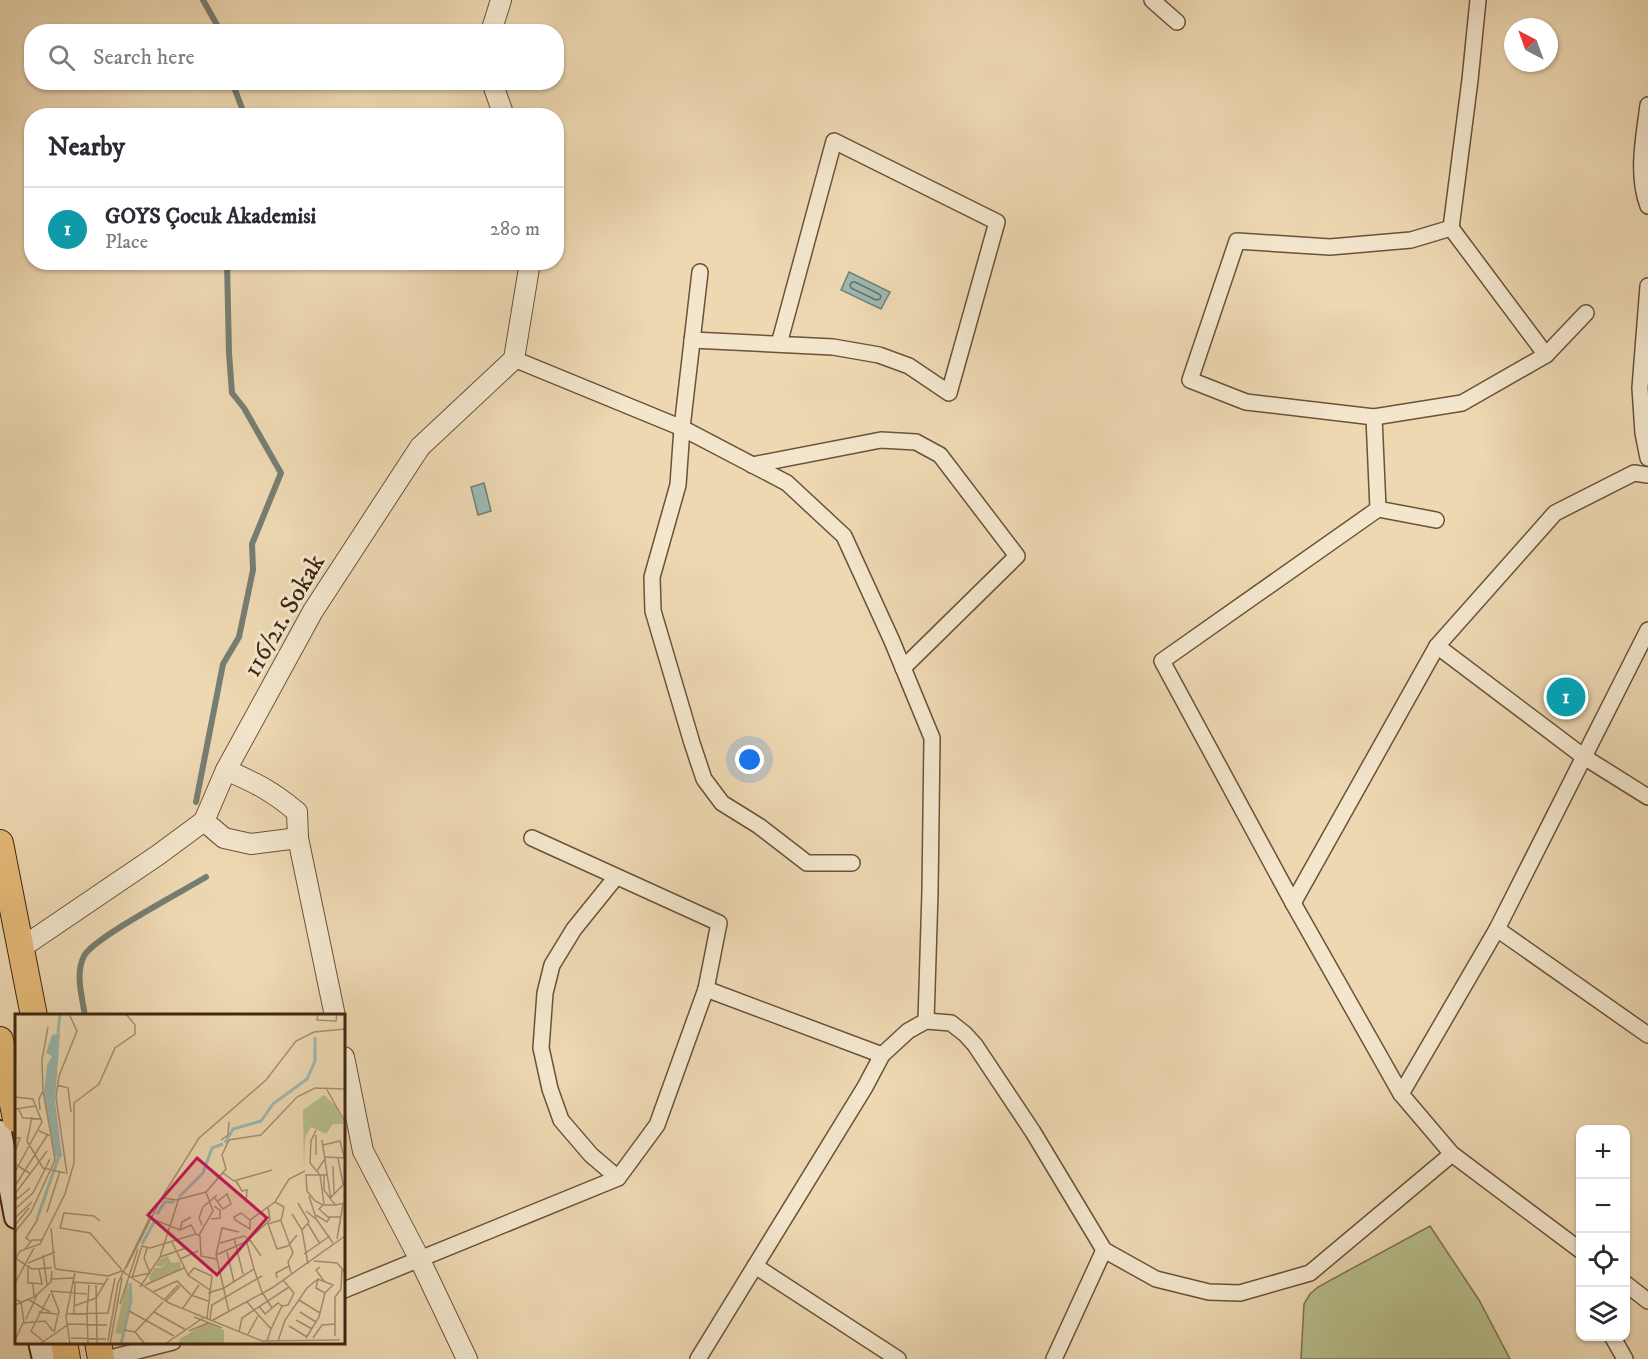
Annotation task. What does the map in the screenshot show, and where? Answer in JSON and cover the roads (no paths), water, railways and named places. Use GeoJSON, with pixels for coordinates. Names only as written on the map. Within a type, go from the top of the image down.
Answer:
{"type":"FeatureCollection","features":[{"type":"Feature","properties":{"kind":"highway"},"geometry":{"type":"LineString","coordinates":[[0,843],[34,1014]]}},
{"type":"Feature","properties":{"kind":"highway"},"geometry":{"type":"LineString","coordinates":[[0,1040],[15,1114]]}},
{"type":"Feature","properties":{"kind":"highway"},"geometry":{"type":"LineString","coordinates":[[64,1344],[67,1359]]}},
{"type":"Feature","properties":{"kind":"highway"},"geometry":{"type":"LineString","coordinates":[[98,1344],[101,1359]]}},
{"type":"Feature","properties":{"kind":"main road"},"geometry":{"type":"LineString","coordinates":[[0,1132],[15,1212]]}},
{"type":"Feature","properties":{"kind":"main road"},"geometry":{"type":"LineString","coordinates":[[40,1344],[44,1359]]}},
{"type":"Feature","properties":{"kind":"street"},"geometry":{"type":"LineString","coordinates":[[494,24],[501,0]]}},
{"type":"Feature","properties":{"kind":"street"},"geometry":{"type":"LineString","coordinates":[[1152,0],[1177,22]]}},
{"type":"Feature","properties":{"kind":"street"},"geometry":{"type":"LineString","coordinates":[[1478,0],[1451,228],[1546,355]]}},
{"type":"Feature","properties":{"kind":"street"},"geometry":{"type":"LineString","coordinates":[[495,90],[501,108]]}},
{"type":"Feature","properties":{"kind":"street"},"geometry":{"type":"LineString","coordinates":[[1648,105],[1642,151],[1643,193],[1648,206]]}},
{"type":"Feature","properties":{"kind":"street"},"geometry":{"type":"LineString","coordinates":[[692,340],[833,347],[879,355],[909,366],[949,393],[997,222],[834,141],[779,344]]}},
{"type":"Feature","properties":{"kind":"street"},"geometry":{"type":"LineString","coordinates":[[1451,228],[1411,240],[1330,247],[1237,241],[1190,380],[1246,402],[1374,417],[1462,403],[1546,355],[1586,313]]}},
{"type":"Feature","properties":{"kind":"street"},"geometry":{"type":"LineString","coordinates":[[529,270],[514,359],[682,428],[787,483],[844,536],[932,738],[926,1021]]}},
{"type":"Feature","properties":{"kind":"street"},"geometry":{"type":"LineString","coordinates":[[700,272],[682,428],[678,485],[652,577],[653,611],[704,779],[722,803],[759,826],[807,863],[852,863]]}},
{"type":"Feature","properties":{"kind":"street"},"geometry":{"type":"LineString","coordinates":[[1648,286],[1640,388],[1643,433],[1648,458]]}},
{"type":"Feature","properties":{"kind":"street","name":"116/21. Sokak"},"geometry":{"type":"LineString","coordinates":[[204,821],[226,770],[313,611],[420,447],[514,359]]}},
{"type":"Feature","properties":{"kind":"street"},"geometry":{"type":"LineString","coordinates":[[1374,417],[1378,509]]}},
{"type":"Feature","properties":{"kind":"street"},"geometry":{"type":"LineString","coordinates":[[752,465],[881,440],[916,442],[940,455],[1017,556],[903,668]]}},
{"type":"Feature","properties":{"kind":"street"},"geometry":{"type":"LineString","coordinates":[[1293,903],[1437,646],[1555,513],[1634,472],[1648,474]]}},
{"type":"Feature","properties":{"kind":"street"},"geometry":{"type":"LineString","coordinates":[[1436,520],[1378,509],[1162,662],[1293,903],[1401,1094],[1452,1154],[1576,1246]]}},
{"type":"Feature","properties":{"kind":"street"},"geometry":{"type":"LineString","coordinates":[[1401,1094],[1497,929],[1648,630]]}},
{"type":"Feature","properties":{"kind":"street"},"geometry":{"type":"LineString","coordinates":[[1437,646],[1584,757],[1648,797]]}},
{"type":"Feature","properties":{"kind":"street"},"geometry":{"type":"LineString","coordinates":[[226,770],[256,783],[279,797],[297,812],[298,838],[335,1014]]}},
{"type":"Feature","properties":{"kind":"street"},"geometry":{"type":"LineString","coordinates":[[21,948],[204,821],[224,838],[251,844],[298,838]]}},
{"type":"Feature","properties":{"kind":"street"},"geometry":{"type":"LineString","coordinates":[[345,1290],[618,1178],[657,1125],[706,988],[719,923],[532,838]]}},
{"type":"Feature","properties":{"kind":"street"},"geometry":{"type":"LineString","coordinates":[[616,877],[574,928],[552,965],[545,993],[541,1048],[550,1089],[561,1120],[591,1155],[618,1178]]}},
{"type":"Feature","properties":{"kind":"street"},"geometry":{"type":"LineString","coordinates":[[1497,929],[1648,1035]]}},
{"type":"Feature","properties":{"kind":"street"},"geometry":{"type":"LineString","coordinates":[[706,988],[882,1055]]}},
{"type":"Feature","properties":{"kind":"street"},"geometry":{"type":"LineString","coordinates":[[698,1359],[865,1087],[882,1055],[908,1030],[926,1021],[951,1023],[965,1034],[1033,1132],[1104,1250],[1156,1279],[1209,1292],[1240,1293],[1310,1273],[1452,1154]]}},
{"type":"Feature","properties":{"kind":"street"},"geometry":{"type":"LineString","coordinates":[[345,1062],[363,1151],[419,1258],[467,1359]]}},
{"type":"Feature","properties":{"kind":"street"},"geometry":{"type":"LineString","coordinates":[[1054,1359],[1104,1250]]}},
{"type":"Feature","properties":{"kind":"street"},"geometry":{"type":"LineString","coordinates":[[755,1266],[898,1359]]}},
{"type":"Feature","properties":{"kind":"street"},"geometry":{"type":"LineString","coordinates":[[1630,1287],[1648,1301]]}},
{"type":"Feature","properties":{"kind":"street"},"geometry":{"type":"LineString","coordinates":[[1615,1341],[1625,1359]]}},
{"type":"Feature","properties":{"kind":"street"},"geometry":{"type":"LineString","coordinates":[[106,1359],[165,1344]]}},
{"type":"Feature","properties":{"kind":"water"},"geometry":{"type":"Polygon","coordinates":[[[849,272],[890,292],[881,309],[841,290],[849,272]]]}},
{"type":"Feature","properties":{"kind":"water"},"geometry":{"type":"Polygon","coordinates":[[[484,483],[491,511],[478,515],[471,487],[484,483]]]}},
{"type":"Feature","properties":{"kind":"waterway"},"geometry":{"type":"LineString","coordinates":[[203,0],[216,24]]}},
{"type":"Feature","properties":{"kind":"waterway"},"geometry":{"type":"LineString","coordinates":[[235,90],[242,108]]}},
{"type":"Feature","properties":{"kind":"waterway"},"geometry":{"type":"LineString","coordinates":[[196,802],[223,664],[239,637],[253,570],[252,544],[281,473],[244,408],[232,393],[227,270]]}},
{"type":"Feature","properties":{"kind":"waterway"},"geometry":{"type":"LineString","coordinates":[[85,1014],[80,970],[84,956],[91,948],[140,915],[206,877]]}},
{"type":"Feature","properties":{"kind":"place","name":"GOYS Çocuk Akademisi"},"geometry":{"type":"Point","coordinates":[1566,697]}}]}
